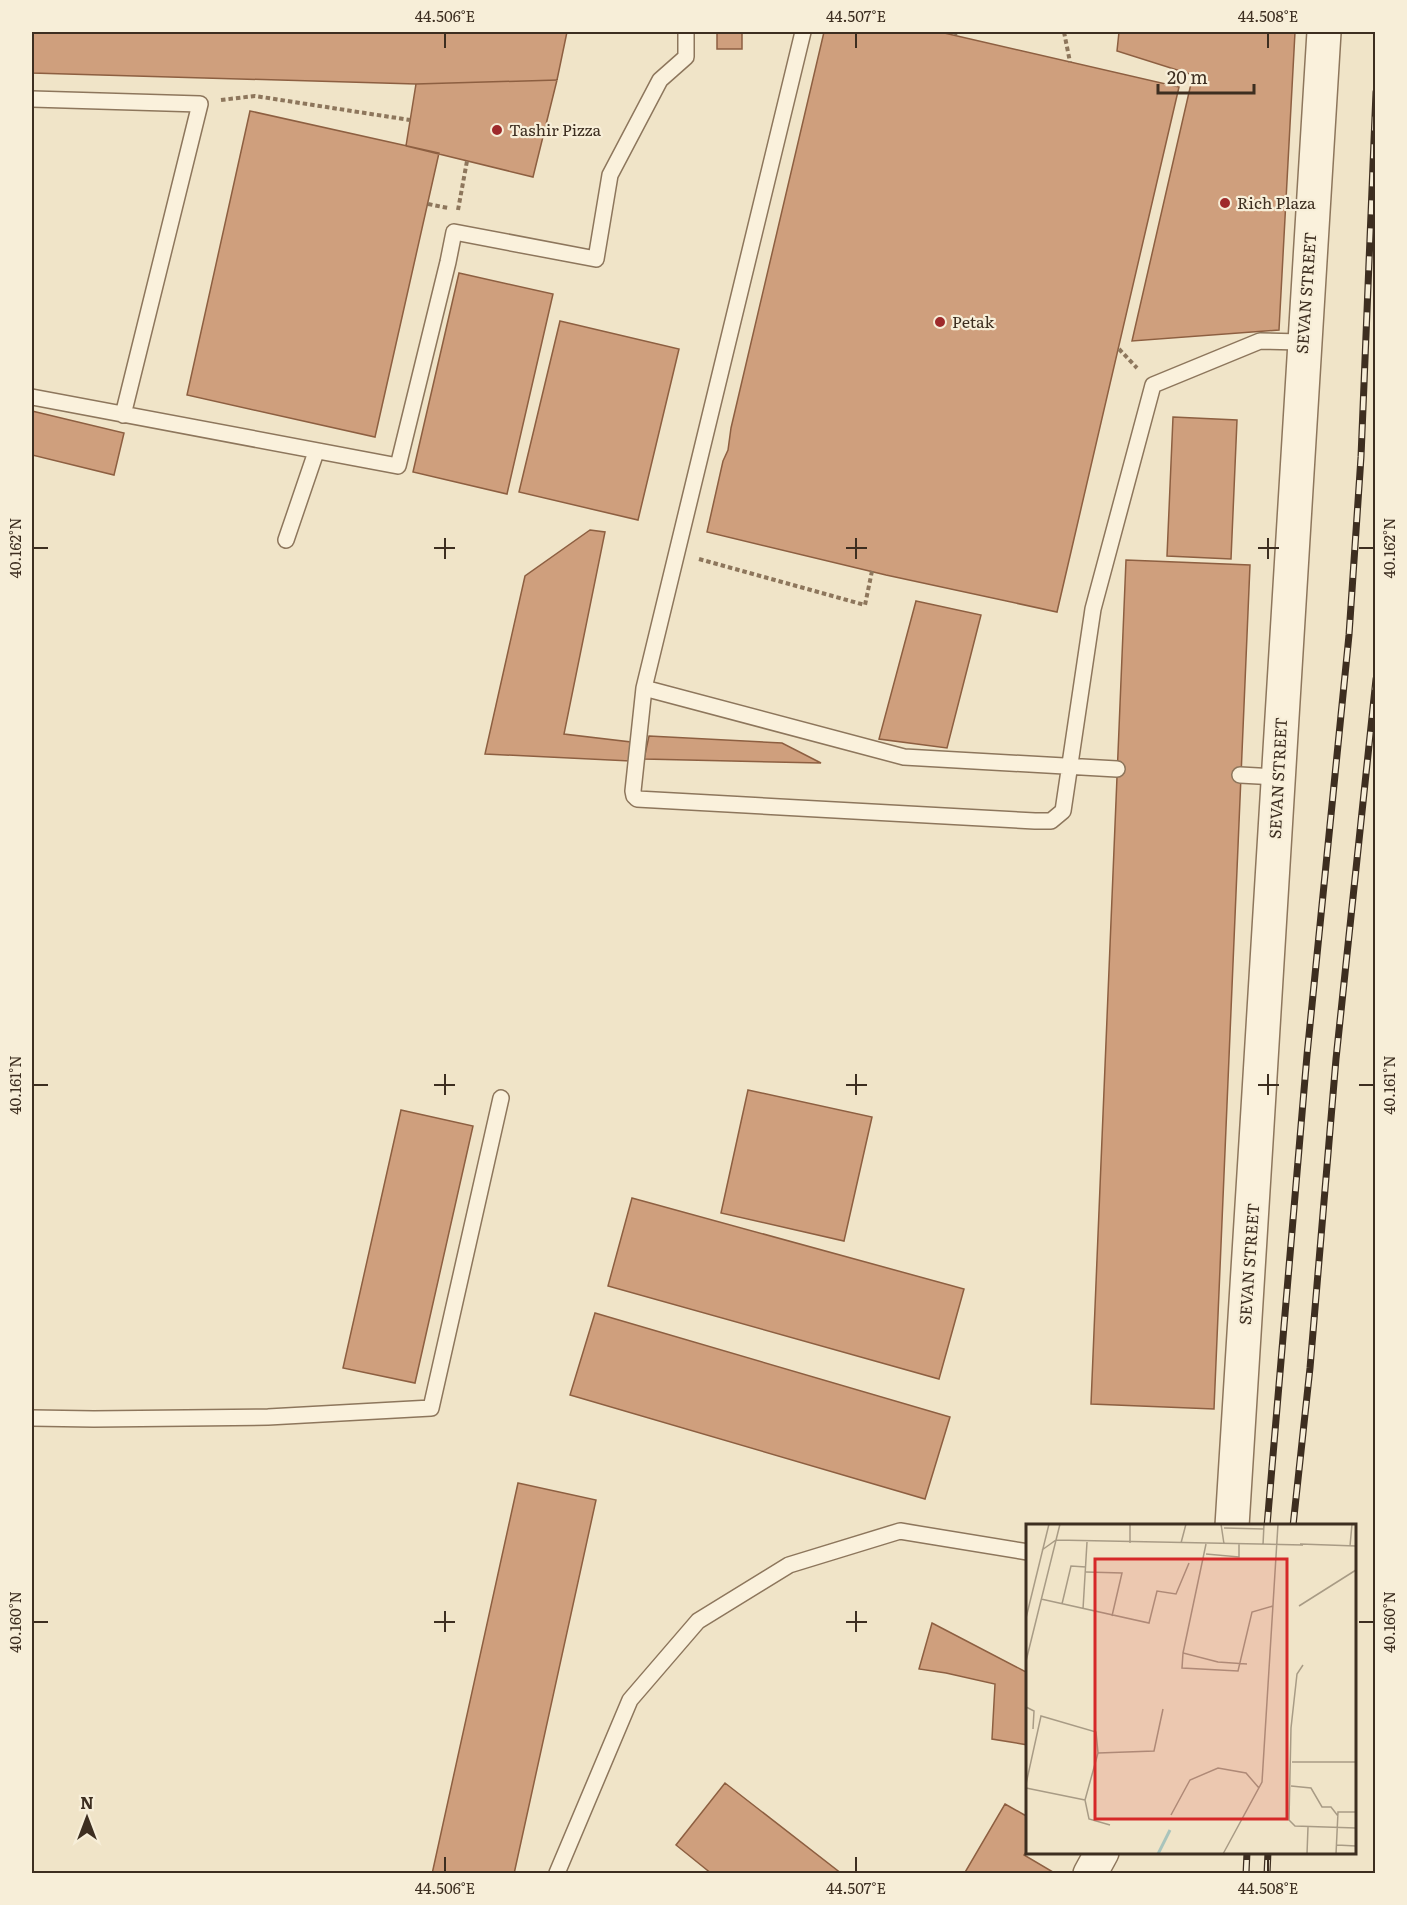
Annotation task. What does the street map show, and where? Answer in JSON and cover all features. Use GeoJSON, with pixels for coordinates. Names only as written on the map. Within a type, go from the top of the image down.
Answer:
{"type":"FeatureCollection","features":[{"type":"Feature","properties":{"kind":"street","name":"SEVAN STREET"},"geometry":{"type":"LineString","coordinates":[[1232,1524],[1302,342],[1324,32]]}},
{"type":"Feature","properties":{"kind":"street"},"geometry":{"type":"LineString","coordinates":[[1090,1874],[1101,1854]]}},
{"type":"Feature","properties":{"kind":"lane"},"geometry":{"type":"LineString","coordinates":[[32,397],[398,466],[454,232],[596,258],[610,175],[660,80],[686,57],[686,32]]}},
{"type":"Feature","properties":{"kind":"lane"},"geometry":{"type":"LineString","coordinates":[[803,32],[644,688],[633,791],[636,800],[1035,822],[1051,821],[1063,811],[1093,609],[1153,385],[1260,341],[1302,342]]}},
{"type":"Feature","properties":{"kind":"lane"},"geometry":{"type":"LineString","coordinates":[[32,99],[200,104],[123,415]]}},
{"type":"Feature","properties":{"kind":"lane"},"geometry":{"type":"LineString","coordinates":[[286,540],[316,452]]}},
{"type":"Feature","properties":{"kind":"lane"},"geometry":{"type":"LineString","coordinates":[[644,688],[904,757],[1117,769]]}},
{"type":"Feature","properties":{"kind":"lane"},"geometry":{"type":"LineString","coordinates":[[1240,775],[1278,777]]}},
{"type":"Feature","properties":{"kind":"lane"},"geometry":{"type":"LineString","coordinates":[[32,1418],[268,1417],[431,1408],[501,1098]]}},
{"type":"Feature","properties":{"kind":"lane"},"geometry":{"type":"LineString","coordinates":[[557,1873],[630,1700],[698,1621],[789,1565],[900,1531],[1026,1552]]}},
{"type":"Feature","properties":{"kind":"path"},"geometry":{"type":"LineString","coordinates":[[1064,32],[1070,62]]}},
{"type":"Feature","properties":{"kind":"path"},"geometry":{"type":"LineString","coordinates":[[200,104],[255,96],[410,120]]}},
{"type":"Feature","properties":{"kind":"path"},"geometry":{"type":"LineString","coordinates":[[454,232],[467,161]]}},
{"type":"Feature","properties":{"kind":"path"},"geometry":{"type":"LineString","coordinates":[[428,204],[458,210]]}},
{"type":"Feature","properties":{"kind":"path"},"geometry":{"type":"LineString","coordinates":[[677,553],[865,605],[872,571]]}},
{"type":"Feature","properties":{"kind":"building"},"geometry":{"type":"Polygon","coordinates":[[[32,32],[567,32],[557,80],[416,84],[32,73],[32,32]]]}},
{"type":"Feature","properties":{"kind":"building"},"geometry":{"type":"Polygon","coordinates":[[[584,32],[742,32],[742,49],[717,49],[717,33],[584,32]]]}},
{"type":"Feature","properties":{"kind":"building","name":"Petak"},"geometry":{"type":"Polygon","coordinates":[[[824,32],[940,32],[1179,87],[1057,612],[886,575],[707,532],[824,32]]]}},
{"type":"Feature","properties":{"kind":"building","name":"Rich Plaza"},"geometry":{"type":"Polygon","coordinates":[[[1119,32],[1295,32],[1279,330],[1132,341],[1193,75],[1117,51],[1119,32]]]}},
{"type":"Feature","properties":{"kind":"building"},"geometry":{"type":"Polygon","coordinates":[[[557,80],[533,177],[406,146],[416,84],[557,80]]]}},
{"type":"Feature","properties":{"kind":"building"},"geometry":{"type":"Polygon","coordinates":[[[250,111],[439,153],[375,437],[187,395],[250,111]]]}},
{"type":"Feature","properties":{"kind":"building"},"geometry":{"type":"Polygon","coordinates":[[[459,273],[553,294],[507,494],[413,472],[459,273]]]}},
{"type":"Feature","properties":{"kind":"building"},"geometry":{"type":"Polygon","coordinates":[[[560,321],[679,349],[638,520],[519,492],[560,321]]]}},
{"type":"Feature","properties":{"kind":"building"},"geometry":{"type":"Polygon","coordinates":[[[32,411],[124,433],[114,475],[32,455],[32,411]]]}},
{"type":"Feature","properties":{"kind":"building"},"geometry":{"type":"Polygon","coordinates":[[[1173,417],[1237,420],[1231,559],[1167,556],[1173,417]]]}},
{"type":"Feature","properties":{"kind":"building"},"geometry":{"type":"Polygon","coordinates":[[[590,530],[605,532],[564,734],[631,742],[630,761],[485,754],[525,576],[590,530]]]}},
{"type":"Feature","properties":{"kind":"building"},"geometry":{"type":"Polygon","coordinates":[[[1126,560],[1250,565],[1214,1409],[1091,1404],[1126,560]]]}},
{"type":"Feature","properties":{"kind":"building"},"geometry":{"type":"Polygon","coordinates":[[[916,601],[981,615],[947,748],[879,739],[916,601]]]}},
{"type":"Feature","properties":{"kind":"building"},"geometry":{"type":"Polygon","coordinates":[[[649,736],[782,743],[821,763],[644,759],[649,736]]]}},
{"type":"Feature","properties":{"kind":"building"},"geometry":{"type":"Polygon","coordinates":[[[748,1090],[872,1117],[844,1241],[721,1213],[748,1090]]]}},
{"type":"Feature","properties":{"kind":"building"},"geometry":{"type":"Polygon","coordinates":[[[401,1110],[473,1126],[415,1383],[343,1368],[401,1110]]]}},
{"type":"Feature","properties":{"kind":"building"},"geometry":{"type":"Polygon","coordinates":[[[632,1198],[964,1289],[939,1379],[608,1286],[632,1198]]]}},
{"type":"Feature","properties":{"kind":"building"},"geometry":{"type":"Polygon","coordinates":[[[595,1313],[950,1417],[925,1499],[570,1395],[595,1313]]]}},
{"type":"Feature","properties":{"kind":"building"},"geometry":{"type":"Polygon","coordinates":[[[518,1483],[596,1500],[514,1874],[432,1874],[518,1483]]]}},
{"type":"Feature","properties":{"kind":"building"},"geometry":{"type":"Polygon","coordinates":[[[932,1623],[1026,1672],[1026,1745],[992,1739],[995,1684],[919,1669],[932,1623]]]}},
{"type":"Feature","properties":{"kind":"building"},"geometry":{"type":"Polygon","coordinates":[[[725,1783],[842,1874],[712,1874],[676,1845],[725,1783]]]}},
{"type":"Feature","properties":{"kind":"building"},"geometry":{"type":"Polygon","coordinates":[[[1005,1804],[1026,1816],[1026,1852],[1024,1855],[1053,1872],[1052,1874],[964,1874],[1005,1804]]]}},
{"type":"Feature","properties":{"kind":"railway"},"geometry":{"type":"LineString","coordinates":[[1267,1524],[1307,1055],[1349,635],[1361,457],[1376,92]]}},
{"type":"Feature","properties":{"kind":"railway"},"geometry":{"type":"LineString","coordinates":[[1293,1524],[1310,1368],[1336,1059],[1376,679]]}},
{"type":"Feature","properties":{"kind":"railway"},"geometry":{"type":"LineString","coordinates":[[1246,1874],[1247,1854]]}},
{"type":"Feature","properties":{"kind":"railway"},"geometry":{"type":"LineString","coordinates":[[1267,1874],[1268,1854]]}},
{"type":"Feature","properties":{"kind":"place","name":"Tashir Pizza"},"geometry":{"type":"Point","coordinates":[497,130]}},
{"type":"Feature","properties":{"kind":"place","name":"Rich Plaza"},"geometry":{"type":"Point","coordinates":[1225,203]}},
{"type":"Feature","properties":{"kind":"place","name":"Petak"},"geometry":{"type":"Point","coordinates":[940,322]}}]}
